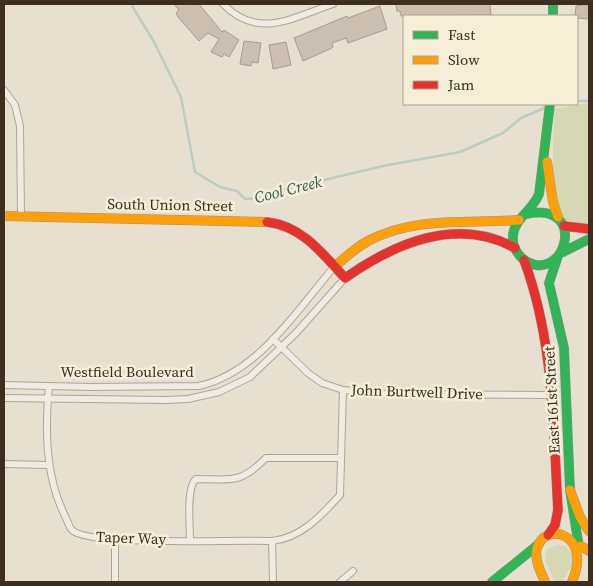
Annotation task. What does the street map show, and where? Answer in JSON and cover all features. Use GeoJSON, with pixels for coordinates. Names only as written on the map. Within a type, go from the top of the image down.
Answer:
{"type":"FeatureCollection","features":[{"type":"Feature","properties":{"kind":"main road"},"geometry":{"type":"LineString","coordinates":[[550,105],[546,154],[538,196],[522,217],[513,234],[515,248],[524,260],[541,265],[589,239]]}},
{"type":"Feature","properties":{"kind":"main road"},"geometry":{"type":"LineString","coordinates":[[546,154],[553,202],[566,234],[560,255]]}},
{"type":"Feature","properties":{"kind":"main road"},"geometry":{"type":"LineString","coordinates":[[522,217],[543,211],[561,222],[589,229]]}},
{"type":"Feature","properties":{"kind":"main road","name":"South Union Street"},"geometry":{"type":"LineString","coordinates":[[4,216],[267,222],[286,226],[300,234],[345,278]]}},
{"type":"Feature","properties":{"kind":"main road","name":"Westfield Boulevard"},"geometry":{"type":"LineString","coordinates":[[334,267],[367,242],[400,228],[428,223],[492,224],[522,217]]}},
{"type":"Feature","properties":{"kind":"main road","name":"Westfield Boulevard"},"geometry":{"type":"LineString","coordinates":[[345,278],[362,264],[387,252],[419,240],[446,234],[490,236],[502,240],[515,248]]}},
{"type":"Feature","properties":{"kind":"main road","name":"East 161st Street"},"geometry":{"type":"LineString","coordinates":[[560,255],[549,283],[564,348],[570,490],[583,546],[583,564],[572,582]]}},
{"type":"Feature","properties":{"kind":"main road","name":"East 161st Street"},"geometry":{"type":"LineString","coordinates":[[524,260],[533,282],[544,322],[558,510],[555,525],[548,535]]}},
{"type":"Feature","properties":{"kind":"main road"},"geometry":{"type":"LineString","coordinates":[[570,490],[580,518],[589,531]]}},
{"type":"Feature","properties":{"kind":"main road"},"geometry":{"type":"LineString","coordinates":[[492,582],[548,535],[563,533],[583,546]]}},
{"type":"Feature","properties":{"kind":"main road"},"geometry":{"type":"LineString","coordinates":[[539,544],[536,564],[545,582]]}},
{"type":"Feature","properties":{"kind":"street"},"geometry":{"type":"LineString","coordinates":[[223,4],[243,20],[257,24],[272,25],[333,4]]}},
{"type":"Feature","properties":{"kind":"street"},"geometry":{"type":"LineString","coordinates":[[4,90],[15,105],[20,126],[21,217]]}},
{"type":"Feature","properties":{"kind":"street","name":"Westfield Boulevard"},"geometry":{"type":"LineString","coordinates":[[4,385],[200,386],[213,383],[231,374],[273,339],[334,267]]}},
{"type":"Feature","properties":{"kind":"street","name":"Westfield Boulevard"},"geometry":{"type":"LineString","coordinates":[[4,398],[166,400],[188,399],[211,394],[250,377],[281,348],[345,278]]}},
{"type":"Feature","properties":{"kind":"street","name":"John Burtwell Drive"},"geometry":{"type":"LineString","coordinates":[[273,339],[322,383],[343,390],[388,394],[550,395]]}},
{"type":"Feature","properties":{"kind":"street","name":"Taper Way"},"geometry":{"type":"LineString","coordinates":[[49,386],[48,465],[59,504],[72,530],[81,536],[116,540],[272,541],[286,540],[297,535],[340,495],[343,390]]}},
{"type":"Feature","properties":{"kind":"street"},"geometry":{"type":"LineString","coordinates":[[190,540],[190,491],[192,482],[196,479],[238,479],[250,474],[266,458],[341,458]]}},
{"type":"Feature","properties":{"kind":"street"},"geometry":{"type":"LineString","coordinates":[[4,464],[48,465]]}},
{"type":"Feature","properties":{"kind":"street"},"geometry":{"type":"LineString","coordinates":[[115,582],[116,540]]}},
{"type":"Feature","properties":{"kind":"street"},"geometry":{"type":"LineString","coordinates":[[272,541],[273,582]]}},
{"type":"Feature","properties":{"kind":"street"},"geometry":{"type":"LineString","coordinates":[[340,582],[353,571]]}},
{"type":"Feature","properties":{"kind":"green space"},"geometry":{"type":"Polygon","coordinates":[[[589,103],[589,224],[569,222],[562,218],[555,191],[554,109],[589,103]]]}},
{"type":"Feature","properties":{"kind":"green space"},"geometry":{"type":"Polygon","coordinates":[[[556,545],[565,546],[573,555],[572,565],[562,582],[555,582],[545,561],[547,550],[556,545]]]}},
{"type":"Feature","properties":{"kind":"building"},"geometry":{"type":"Polygon","coordinates":[[[174,4],[199,4],[222,32],[224,30],[239,40],[229,57],[224,54],[222,57],[211,52],[219,39],[208,33],[199,41],[178,17],[176,13],[179,10],[174,4]]]}},
{"type":"Feature","properties":{"kind":"building"},"geometry":{"type":"Polygon","coordinates":[[[396,4],[490,4],[491,15],[401,16],[400,11],[397,11],[396,4]]]}},
{"type":"Feature","properties":{"kind":"building"},"geometry":{"type":"Polygon","coordinates":[[[589,5],[589,19],[578,18],[578,15],[575,15],[576,6],[589,5]]]}},
{"type":"Feature","properties":{"kind":"building"},"geometry":{"type":"Polygon","coordinates":[[[380,6],[387,29],[348,43],[346,38],[332,43],[333,47],[330,49],[303,61],[294,38],[347,16],[348,18],[380,6]]]}},
{"type":"Feature","properties":{"kind":"building"},"geometry":{"type":"Polygon","coordinates":[[[244,41],[261,43],[258,63],[252,62],[251,66],[240,64],[244,41]]]}},
{"type":"Feature","properties":{"kind":"building"},"geometry":{"type":"Polygon","coordinates":[[[286,42],[291,65],[273,69],[269,45],[286,42]]]}},
{"type":"Feature","properties":{"kind":"waterway","name":"Cool Creek"},"geometry":{"type":"LineString","coordinates":[[131,4],[154,42],[181,97],[195,172],[220,187],[237,191],[245,199],[258,198],[282,190],[383,166],[460,152],[503,133],[521,118],[552,105]]}},
{"type":"Feature","properties":{"kind":"waterway","name":"Cool Creek"},"geometry":{"type":"LineString","coordinates":[[578,101],[589,101]]}},
{"type":"Feature","properties":{"kind":"traffic: fast"},"geometry":{"type":"LineString","coordinates":[[553,4],[553,15]]}},
{"type":"Feature","properties":{"kind":"traffic: fast"},"geometry":{"type":"LineString","coordinates":[[526,214],[546,213],[559,219],[564,230],[564,242],[559,254],[550,263],[538,265],[523,259],[518,254],[513,242],[514,229],[533,205],[539,194],[550,105]]}},
{"type":"Feature","properties":{"kind":"traffic: fast"},"geometry":{"type":"LineString","coordinates":[[563,252],[589,239]]}},
{"type":"Feature","properties":{"kind":"traffic: fast"},"geometry":{"type":"LineString","coordinates":[[557,259],[549,283],[564,348],[570,490],[578,541]]}},
{"type":"Feature","properties":{"kind":"traffic: fast"},"geometry":{"type":"LineString","coordinates":[[492,582],[539,544]]}},
{"type":"Feature","properties":{"kind":"traffic: slow"},"geometry":{"type":"LineString","coordinates":[[547,162],[553,202],[558,217]]}},
{"type":"Feature","properties":{"kind":"traffic: slow"},"geometry":{"type":"LineString","coordinates":[[4,216],[267,222]]}},
{"type":"Feature","properties":{"kind":"traffic: slow"},"geometry":{"type":"LineString","coordinates":[[334,267],[368,241],[404,228],[423,224],[519,220]]}},
{"type":"Feature","properties":{"kind":"traffic: slow"},"geometry":{"type":"LineString","coordinates":[[570,490],[580,517],[589,531]]}},
{"type":"Feature","properties":{"kind":"traffic: slow"},"geometry":{"type":"LineString","coordinates":[[545,582],[537,561],[536,552],[542,540],[549,535],[557,534],[565,536],[577,552],[577,565],[572,582]]}},
{"type":"Feature","properties":{"kind":"traffic: slow"},"geometry":{"type":"LineString","coordinates":[[581,546],[589,551]]}},
{"type":"Feature","properties":{"kind":"traffic: jam"},"geometry":{"type":"LineString","coordinates":[[267,222],[291,229],[301,235],[319,250],[345,278],[364,265],[405,245],[449,234],[471,234],[493,239],[515,248]]}},
{"type":"Feature","properties":{"kind":"traffic: jam"},"geometry":{"type":"LineString","coordinates":[[564,226],[589,229]]}},
{"type":"Feature","properties":{"kind":"traffic: jam"},"geometry":{"type":"LineString","coordinates":[[524,260],[534,291],[547,352],[553,415],[558,510],[555,525],[548,535]]}}]}
